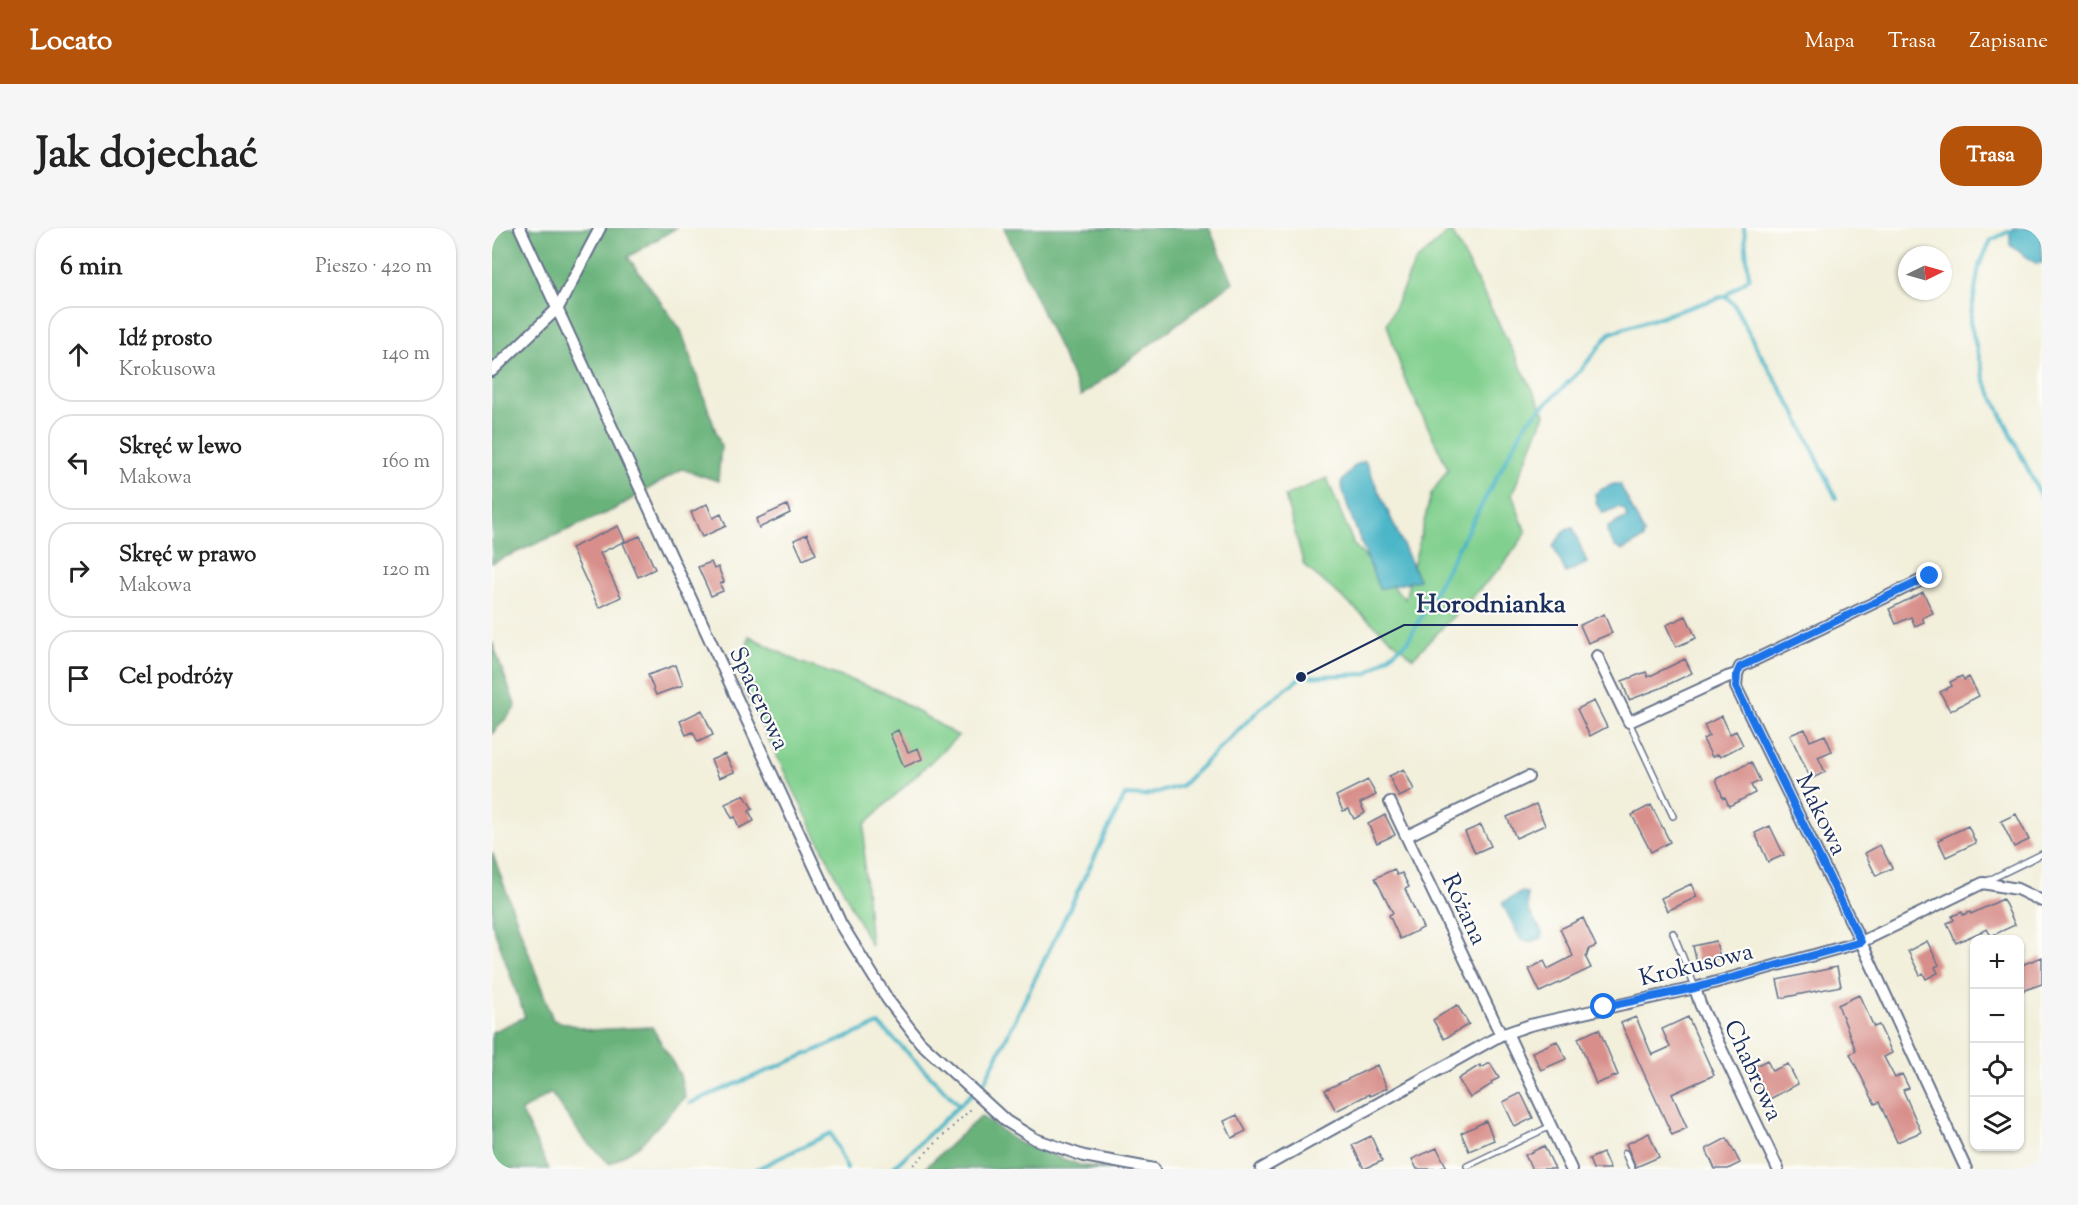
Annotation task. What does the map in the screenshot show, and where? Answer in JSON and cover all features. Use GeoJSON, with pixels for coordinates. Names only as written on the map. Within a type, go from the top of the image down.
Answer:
{"type":"FeatureCollection","features":[{"type":"Feature","properties":{"kind":"street","name":"Spacerowa"},"geometry":{"type":"LineString","coordinates":[[520,228],[841,924],[888,1000],[920,1042],[982,1099]]}},
{"type":"Feature","properties":{"kind":"street"},"geometry":{"type":"LineString","coordinates":[[492,372],[558,308],[600,228]]}},
{"type":"Feature","properties":{"kind":"street"},"geometry":{"type":"LineString","coordinates":[[1597,656],[1629,722],[1727,676],[1737,674],[1740,667],[1930,576]]}},
{"type":"Feature","properties":{"kind":"street","name":"Makowa"},"geometry":{"type":"LineString","coordinates":[[1737,674],[1736,687],[1861,942],[1966,1169]]}},
{"type":"Feature","properties":{"kind":"street"},"geometry":{"type":"LineString","coordinates":[[1407,836],[1528,777]]}},
{"type":"Feature","properties":{"kind":"street","name":"Różana"},"geometry":{"type":"LineString","coordinates":[[1390,801],[1571,1169]]}},
{"type":"Feature","properties":{"kind":"street"},"geometry":{"type":"LineString","coordinates":[[1983,883],[2017,889],[2042,902]]}},
{"type":"Feature","properties":{"kind":"street","name":"Krokusowa"},"geometry":{"type":"LineString","coordinates":[[1261,1169],[1504,1034],[1541,1022],[1695,988],[1861,942],[1983,883]]}},
{"type":"Feature","properties":{"kind":"street","name":"Chabrowa"},"geometry":{"type":"LineString","coordinates":[[1695,988],[1700,1004],[1778,1169]]}},
{"type":"Feature","properties":{"kind":"street"},"geometry":{"type":"LineString","coordinates":[[982,1099],[1006,1121],[1035,1139],[1084,1156],[1154,1169]]}},
{"type":"Feature","properties":{"kind":"lane"},"geometry":{"type":"LineString","coordinates":[[1629,722],[1673,816]]}},
{"type":"Feature","properties":{"kind":"lane"},"geometry":{"type":"LineString","coordinates":[[1983,883],[2042,854]]}},
{"type":"Feature","properties":{"kind":"lane"},"geometry":{"type":"LineString","coordinates":[[1672,933],[1695,988]]}},
{"type":"Feature","properties":{"kind":"lane"},"geometry":{"type":"LineString","coordinates":[[1467,1166],[1551,1126]]}},
{"type":"Feature","properties":{"kind":"lane"},"geometry":{"type":"LineString","coordinates":[[1625,1153],[1632,1169]]}},
{"type":"Feature","properties":{"kind":"path"},"geometry":{"type":"LineString","coordinates":[[909,1169],[982,1099]]}},
{"type":"Feature","properties":{"kind":"green space"},"geometry":{"type":"Polygon","coordinates":[[[492,228],[676,228],[628,257],[681,330],[721,446],[718,481],[682,469],[613,510],[492,563],[492,228]]]}},
{"type":"Feature","properties":{"kind":"green space"},"geometry":{"type":"Polygon","coordinates":[[[1004,228],[1209,228],[1233,282],[1081,396],[1004,228]]]}},
{"type":"Feature","properties":{"kind":"green space"},"geometry":{"type":"Polygon","coordinates":[[[1451,230],[1545,414],[1512,494],[1526,533],[1504,564],[1413,658],[1304,565],[1285,496],[1327,478],[1354,545],[1405,599],[1431,494],[1448,469],[1404,377],[1387,324],[1415,262],[1451,230]]]}},
{"type":"Feature","properties":{"kind":"green space"},"geometry":{"type":"Polygon","coordinates":[[[749,636],[799,662],[887,693],[958,736],[865,824],[864,864],[871,946],[741,684],[749,636]]]}},
{"type":"Feature","properties":{"kind":"green space"},"geometry":{"type":"Polygon","coordinates":[[[492,642],[516,707],[492,734],[492,642]]]}},
{"type":"Feature","properties":{"kind":"green space"},"geometry":{"type":"Polygon","coordinates":[[[492,852],[553,1020],[590,1030],[652,1027],[680,1075],[685,1097],[640,1145],[610,1164],[583,1138],[551,1093],[521,1111],[549,1169],[492,1169],[492,1032],[525,1017],[492,923],[492,852]]]}},
{"type":"Feature","properties":{"kind":"green space"},"geometry":{"type":"Polygon","coordinates":[[[981,1116],[1019,1143],[1080,1165],[1110,1169],[924,1169],[981,1116]]]}},
{"type":"Feature","properties":{"kind":"water"},"geometry":{"type":"Polygon","coordinates":[[[2015,228],[2042,228],[2042,263],[2037,264],[2010,245],[2010,231],[2015,228]]]}},
{"type":"Feature","properties":{"kind":"water"},"geometry":{"type":"Polygon","coordinates":[[[1365,461],[1419,580],[1379,589],[1341,483],[1355,465],[1365,461]]]}},
{"type":"Feature","properties":{"kind":"water"},"geometry":{"type":"Polygon","coordinates":[[[1614,484],[1620,484],[1644,533],[1643,539],[1623,550],[1615,547],[1607,532],[1608,527],[1627,517],[1625,510],[1619,507],[1603,513],[1597,505],[1595,494],[1614,484]]]}},
{"type":"Feature","properties":{"kind":"water"},"geometry":{"type":"Polygon","coordinates":[[[1573,527],[1587,563],[1566,573],[1553,546],[1566,529],[1573,527]]]}},
{"type":"Feature","properties":{"kind":"water"},"geometry":{"type":"Polygon","coordinates":[[[1522,892],[1527,893],[1528,910],[1542,932],[1542,938],[1529,942],[1521,940],[1502,903],[1522,892]]]}},
{"type":"Feature","properties":{"kind":"building"},"geometry":{"type":"Polygon","coordinates":[[[707,504],[713,518],[721,514],[726,526],[702,537],[691,512],[707,504]]]}},
{"type":"Feature","properties":{"kind":"building"},"geometry":{"type":"Polygon","coordinates":[[[787,505],[790,513],[759,528],[756,519],[787,505]]]}},
{"type":"Feature","properties":{"kind":"building"},"geometry":{"type":"Polygon","coordinates":[[[618,526],[625,541],[600,553],[621,597],[599,608],[571,548],[618,526]]]}},
{"type":"Feature","properties":{"kind":"building"},"geometry":{"type":"Polygon","coordinates":[[[807,534],[816,554],[803,560],[794,540],[807,534]]]}},
{"type":"Feature","properties":{"kind":"building"},"geometry":{"type":"Polygon","coordinates":[[[640,536],[655,569],[638,577],[623,543],[640,536]]]}},
{"type":"Feature","properties":{"kind":"building"},"geometry":{"type":"Polygon","coordinates":[[[711,562],[714,569],[718,567],[724,582],[720,584],[723,591],[711,596],[698,567],[711,562]]]}},
{"type":"Feature","properties":{"kind":"building"},"geometry":{"type":"Polygon","coordinates":[[[1923,592],[1933,613],[1922,618],[1924,622],[1915,626],[1911,617],[1896,624],[1889,609],[1923,592]]]}},
{"type":"Feature","properties":{"kind":"building"},"geometry":{"type":"Polygon","coordinates":[[[1604,614],[1612,633],[1588,643],[1580,625],[1604,614]]]}},
{"type":"Feature","properties":{"kind":"building"},"geometry":{"type":"Polygon","coordinates":[[[1686,616],[1696,638],[1676,647],[1666,625],[1686,616]]]}},
{"type":"Feature","properties":{"kind":"building"},"geometry":{"type":"Polygon","coordinates":[[[1685,659],[1692,673],[1629,700],[1622,681],[1646,672],[1648,677],[1685,659]]]}},
{"type":"Feature","properties":{"kind":"building"},"geometry":{"type":"Polygon","coordinates":[[[676,665],[683,685],[656,695],[648,675],[676,665]]]}},
{"type":"Feature","properties":{"kind":"building"},"geometry":{"type":"Polygon","coordinates":[[[1962,676],[1964,680],[1969,677],[1979,696],[1950,711],[1940,692],[1952,686],[1950,682],[1962,676]]]}},
{"type":"Feature","properties":{"kind":"building"},"geometry":{"type":"Polygon","coordinates":[[[1594,701],[1607,727],[1590,736],[1577,709],[1594,701]]]}},
{"type":"Feature","properties":{"kind":"building"},"geometry":{"type":"Polygon","coordinates":[[[702,710],[713,735],[698,742],[693,732],[686,735],[680,721],[702,710]]]}},
{"type":"Feature","properties":{"kind":"building"},"geometry":{"type":"Polygon","coordinates":[[[1722,716],[1730,734],[1736,731],[1743,745],[1720,757],[1718,754],[1712,757],[1703,739],[1709,736],[1704,725],[1722,716]]]}},
{"type":"Feature","properties":{"kind":"building"},"geometry":{"type":"Polygon","coordinates":[[[1805,729],[1810,741],[1825,735],[1832,751],[1818,757],[1825,772],[1811,779],[1790,735],[1805,729]]]}},
{"type":"Feature","properties":{"kind":"building"},"geometry":{"type":"Polygon","coordinates":[[[898,730],[908,752],[918,748],[922,759],[904,767],[890,734],[898,730]]]}},
{"type":"Feature","properties":{"kind":"building"},"geometry":{"type":"Polygon","coordinates":[[[725,754],[734,772],[719,778],[711,760],[725,754]]]}},
{"type":"Feature","properties":{"kind":"building"},"geometry":{"type":"Polygon","coordinates":[[[1751,762],[1760,781],[1751,785],[1755,793],[1729,806],[1725,797],[1723,798],[1716,779],[1751,762]]]}},
{"type":"Feature","properties":{"kind":"building"},"geometry":{"type":"Polygon","coordinates":[[[1404,769],[1414,790],[1399,797],[1389,776],[1404,769]]]}},
{"type":"Feature","properties":{"kind":"building"},"geometry":{"type":"Polygon","coordinates":[[[1368,780],[1376,795],[1360,803],[1365,813],[1354,819],[1349,809],[1343,811],[1336,796],[1368,780]]]}},
{"type":"Feature","properties":{"kind":"building"},"geometry":{"type":"Polygon","coordinates":[[[744,795],[753,809],[749,811],[754,821],[739,828],[735,817],[732,818],[725,804],[744,795]]]}},
{"type":"Feature","properties":{"kind":"building"},"geometry":{"type":"Polygon","coordinates":[[[1536,804],[1545,825],[1516,838],[1507,817],[1536,804]]]}},
{"type":"Feature","properties":{"kind":"building"},"geometry":{"type":"Polygon","coordinates":[[[1651,805],[1670,842],[1651,852],[1632,815],[1651,805]]]}},
{"type":"Feature","properties":{"kind":"building"},"geometry":{"type":"Polygon","coordinates":[[[2016,814],[2029,840],[2014,847],[2001,821],[2016,814]]]}},
{"type":"Feature","properties":{"kind":"building"},"geometry":{"type":"Polygon","coordinates":[[[1385,815],[1395,835],[1377,843],[1368,824],[1385,815]]]}},
{"type":"Feature","properties":{"kind":"building"},"geometry":{"type":"Polygon","coordinates":[[[1481,825],[1491,846],[1475,853],[1465,832],[1481,825]]]}},
{"type":"Feature","properties":{"kind":"building"},"geometry":{"type":"Polygon","coordinates":[[[1770,826],[1784,855],[1768,862],[1755,833],[1770,826]]]}},
{"type":"Feature","properties":{"kind":"building"},"geometry":{"type":"Polygon","coordinates":[[[1968,826],[1976,843],[1946,857],[1938,840],[1968,826]]]}},
{"type":"Feature","properties":{"kind":"building"},"geometry":{"type":"Polygon","coordinates":[[[1880,845],[1892,868],[1876,876],[1865,853],[1880,845]]]}},
{"type":"Feature","properties":{"kind":"building"},"geometry":{"type":"Polygon","coordinates":[[[1394,869],[1397,875],[1402,873],[1409,887],[1405,889],[1423,928],[1400,939],[1389,915],[1393,913],[1375,878],[1394,869]]]}},
{"type":"Feature","properties":{"kind":"building"},"geometry":{"type":"Polygon","coordinates":[[[1691,884],[1697,897],[1667,911],[1661,898],[1691,884]]]}},
{"type":"Feature","properties":{"kind":"building"},"geometry":{"type":"Polygon","coordinates":[[[2003,899],[2015,925],[1993,935],[1990,935],[1987,929],[1956,943],[1947,923],[1954,920],[1952,916],[1962,912],[1963,915],[1970,912],[1971,914],[2003,899]]]}},
{"type":"Feature","properties":{"kind":"building"},"geometry":{"type":"Polygon","coordinates":[[[1583,918],[1596,946],[1589,949],[1586,958],[1591,968],[1540,992],[1529,969],[1544,961],[1548,969],[1573,956],[1560,929],[1583,918]]]}},
{"type":"Feature","properties":{"kind":"building"},"geometry":{"type":"Polygon","coordinates":[[[1716,941],[1720,958],[1697,963],[1693,946],[1716,941]]]}},
{"type":"Feature","properties":{"kind":"building"},"geometry":{"type":"Polygon","coordinates":[[[1927,941],[1939,965],[1935,967],[1938,973],[1926,979],[1923,973],[1920,975],[1908,951],[1927,941]]]}},
{"type":"Feature","properties":{"kind":"building"},"geometry":{"type":"Polygon","coordinates":[[[2042,957],[2042,984],[2024,990],[2024,964],[2042,957]]]}},
{"type":"Feature","properties":{"kind":"building"},"geometry":{"type":"Polygon","coordinates":[[[1837,967],[1841,986],[1781,998],[1777,980],[1837,967]]]}},
{"type":"Feature","properties":{"kind":"building"},"geometry":{"type":"Polygon","coordinates":[[[1859,995],[1874,1027],[1879,1025],[1892,1053],[1884,1057],[1895,1078],[1902,1074],[1909,1088],[1903,1090],[1921,1132],[1897,1142],[1879,1102],[1875,1104],[1850,1054],[1856,1051],[1838,1005],[1859,995]]]}},
{"type":"Feature","properties":{"kind":"building"},"geometry":{"type":"Polygon","coordinates":[[[1457,1005],[1469,1024],[1444,1039],[1433,1020],[1457,1005]]]}},
{"type":"Feature","properties":{"kind":"building"},"geometry":{"type":"Polygon","coordinates":[[[1636,1017],[1652,1055],[1670,1047],[1662,1029],[1688,1017],[1714,1075],[1672,1094],[1687,1128],[1672,1135],[1621,1023],[1636,1017]]]}},
{"type":"Feature","properties":{"kind":"building"},"geometry":{"type":"Polygon","coordinates":[[[1599,1029],[1618,1075],[1596,1084],[1578,1038],[1599,1029]]]}},
{"type":"Feature","properties":{"kind":"building"},"geometry":{"type":"Polygon","coordinates":[[[1557,1041],[1566,1059],[1541,1070],[1532,1052],[1557,1041]]]}},
{"type":"Feature","properties":{"kind":"building"},"geometry":{"type":"Polygon","coordinates":[[[1767,1060],[1772,1071],[1788,1064],[1798,1084],[1768,1100],[1752,1068],[1767,1060]]]}},
{"type":"Feature","properties":{"kind":"building"},"geometry":{"type":"Polygon","coordinates":[[[1490,1063],[1499,1078],[1470,1098],[1458,1079],[1480,1065],[1481,1068],[1490,1063]]]}},
{"type":"Feature","properties":{"kind":"building"},"geometry":{"type":"Polygon","coordinates":[[[1377,1065],[1387,1088],[1370,1096],[1369,1094],[1336,1111],[1325,1090],[1377,1065]]]}},
{"type":"Feature","properties":{"kind":"building"},"geometry":{"type":"Polygon","coordinates":[[[1521,1093],[1533,1118],[1515,1127],[1503,1102],[1521,1093]]]}},
{"type":"Feature","properties":{"kind":"building"},"geometry":{"type":"Polygon","coordinates":[[[1237,1115],[1246,1131],[1232,1138],[1224,1121],[1237,1115]]]}},
{"type":"Feature","properties":{"kind":"building"},"geometry":{"type":"Polygon","coordinates":[[[1486,1121],[1494,1140],[1469,1151],[1461,1133],[1486,1121]]]}},
{"type":"Feature","properties":{"kind":"building"},"geometry":{"type":"Polygon","coordinates":[[[1649,1133],[1659,1157],[1636,1167],[1626,1144],[1649,1133]]]}},
{"type":"Feature","properties":{"kind":"building"},"geometry":{"type":"Polygon","coordinates":[[[1371,1136],[1382,1161],[1364,1169],[1352,1145],[1371,1136]]]}},
{"type":"Feature","properties":{"kind":"building"},"geometry":{"type":"Polygon","coordinates":[[[1727,1138],[1740,1163],[1728,1169],[1715,1169],[1706,1149],[1727,1138]]]}},
{"type":"Feature","properties":{"kind":"building"},"geometry":{"type":"Polygon","coordinates":[[[1544,1146],[1555,1169],[1532,1169],[1525,1155],[1544,1146]]]}},
{"type":"Feature","properties":{"kind":"building"},"geometry":{"type":"Polygon","coordinates":[[[1437,1148],[1446,1166],[1439,1169],[1417,1169],[1412,1159],[1437,1148]]]}},
{"type":"Feature","properties":{"kind":"building"},"geometry":{"type":"Polygon","coordinates":[[[1603,1153],[1610,1169],[1593,1169],[1589,1159],[1603,1153]]]}},
{"type":"Feature","properties":{"kind":"waterway"},"geometry":{"type":"LineString","coordinates":[[892,1169],[985,1081],[1125,795],[1144,796],[1181,786],[1262,707],[1301,677],[1367,674],[1408,641],[1526,423],[1581,370],[1610,333],[1725,296],[1749,278],[1744,228]]}},
{"type":"Feature","properties":{"kind":"waterway"},"geometry":{"type":"LineString","coordinates":[[2010,231],[1991,240],[1979,266],[1970,322],[1985,381],[2042,498]]}},
{"type":"Feature","properties":{"kind":"waterway"},"geometry":{"type":"LineString","coordinates":[[1725,296],[1734,304],[1755,345],[1796,414],[1836,498]]}},
{"type":"Feature","properties":{"kind":"waterway"},"geometry":{"type":"LineString","coordinates":[[690,1103],[879,1024],[960,1106]]}},
{"type":"Feature","properties":{"kind":"waterway"},"geometry":{"type":"LineString","coordinates":[[757,1169],[831,1133],[847,1169]]}},
{"type":"Feature","properties":{"kind":"place","name":"Horodnianka"},"geometry":{"type":"Point","coordinates":[1301,677]}},
{"type":"Feature","properties":{"kind":"route"},"geometry":{"type":"LineString","coordinates":[[1604,1007],[1695,988],[1861,942],[1736,687],[1737,674],[1740,667],[1930,576]]}}]}
